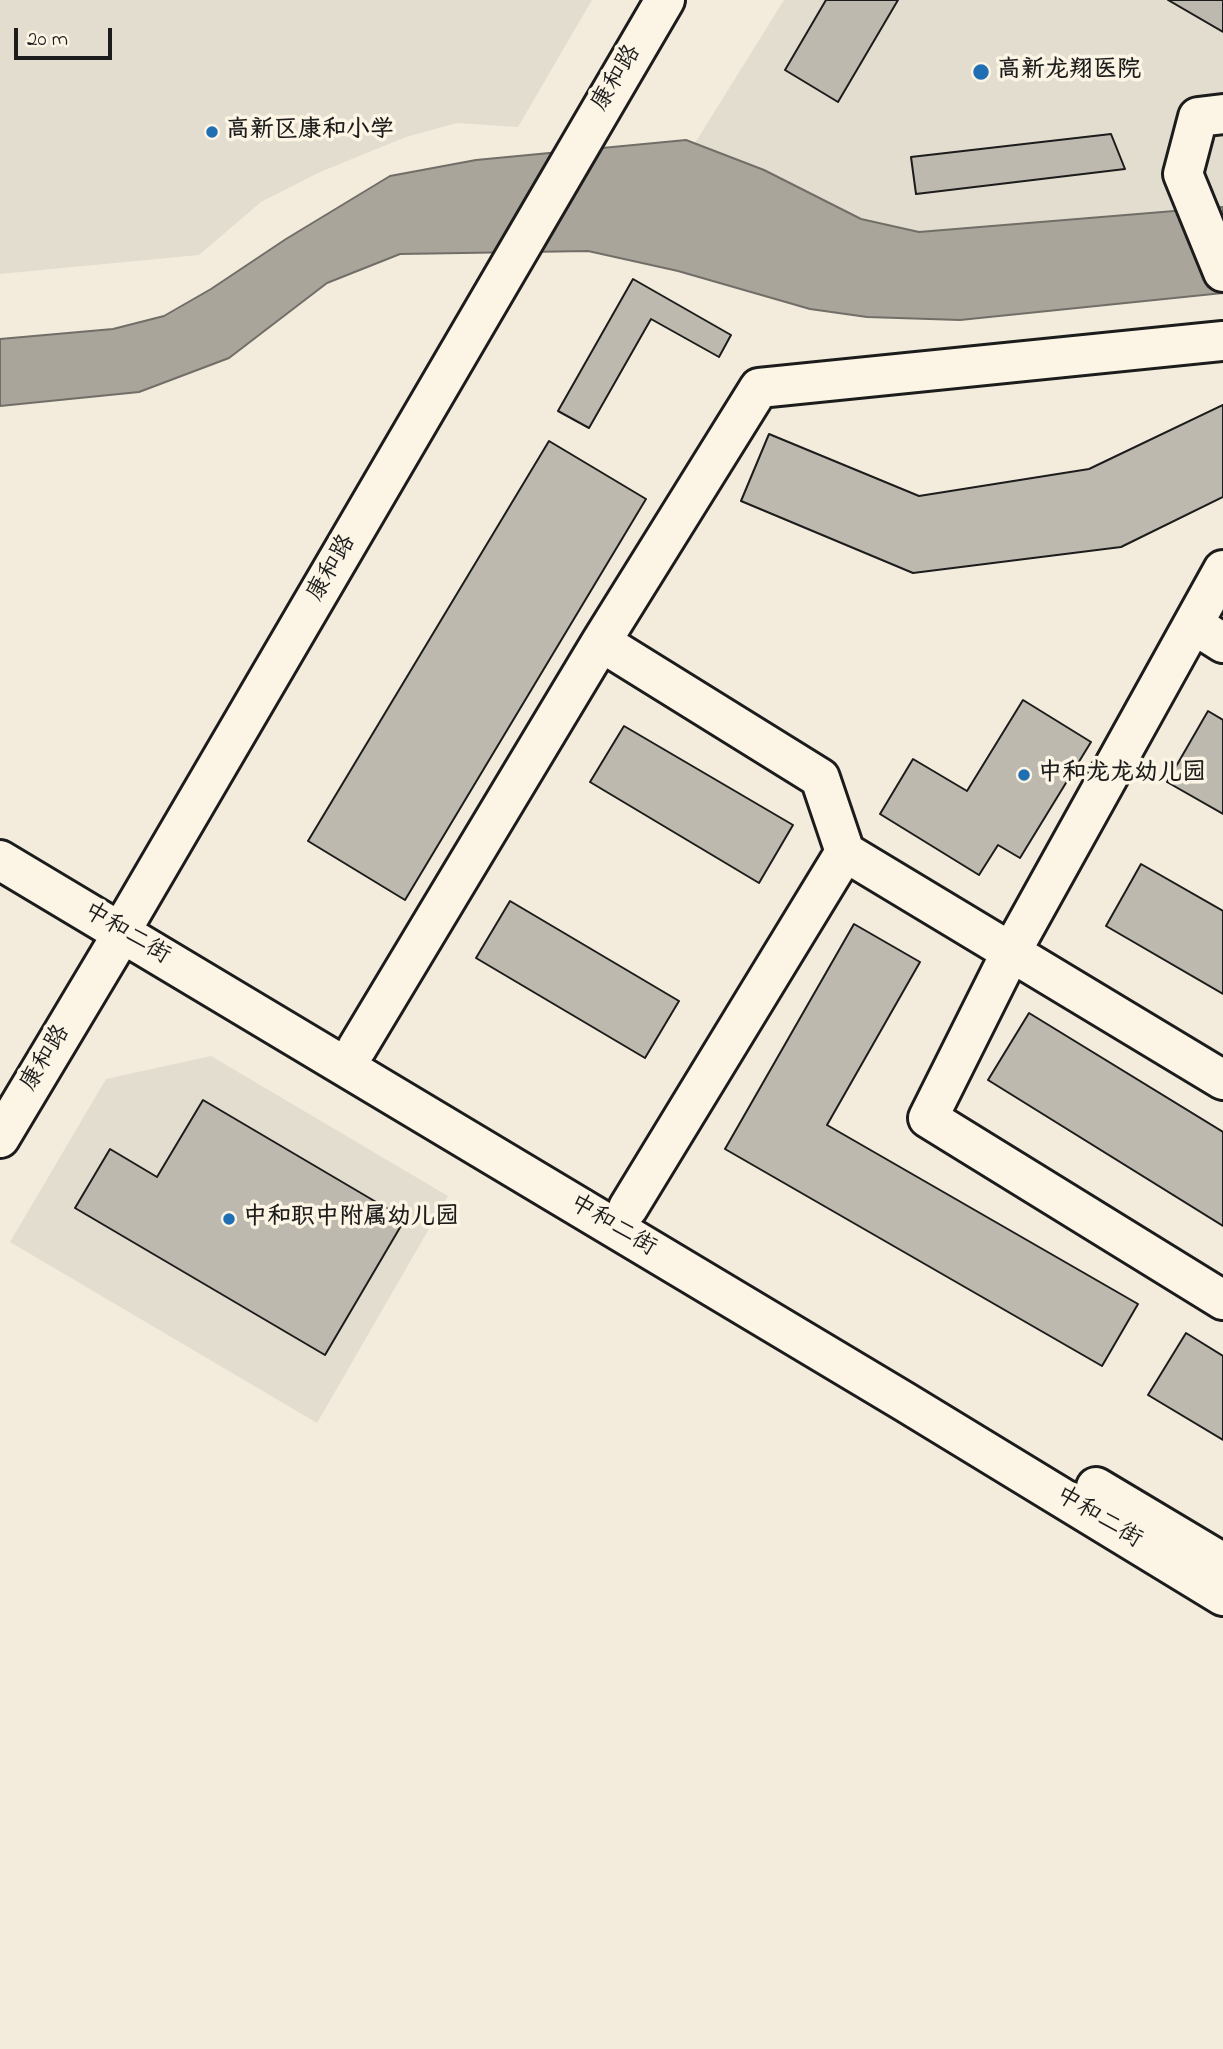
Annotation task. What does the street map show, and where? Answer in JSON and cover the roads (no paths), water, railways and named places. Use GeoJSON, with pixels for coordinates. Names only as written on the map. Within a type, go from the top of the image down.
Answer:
{"type":"FeatureCollection","features":[{"type":"Feature","properties":{"kind":"street","name":"康和路"},"geometry":{"type":"LineString","coordinates":[[0,1138],[665,0]]}},
{"type":"Feature","properties":{"kind":"street"},"geometry":{"type":"LineString","coordinates":[[1223,114],[1198,117],[1183,174],[1223,272]]}},
{"type":"Feature","properties":{"kind":"street"},"geometry":{"type":"LineString","coordinates":[[357,1048],[601,642],[759,388],[1223,341]]}},
{"type":"Feature","properties":{"kind":"street"},"geometry":{"type":"LineString","coordinates":[[1223,570],[1208,634],[1011,952],[928,1118],[1223,1300]]}},
{"type":"Feature","properties":{"kind":"street"},"geometry":{"type":"LineString","coordinates":[[601,642],[820,778],[845,852],[1223,1080]]}},
{"type":"Feature","properties":{"kind":"street","name":"中和二街"},"geometry":{"type":"LineString","coordinates":[[0,834],[126,923],[1223,1596]]}},
{"type":"Feature","properties":{"kind":"street"},"geometry":{"type":"LineString","coordinates":[[628,1208],[845,852]]}},
{"type":"Feature","properties":{"kind":"street","name":"中和二街"},"geometry":{"type":"LineString","coordinates":[[0,860],[126,923],[357,1048],[1223,1563]]}},
{"type":"Feature","properties":{"kind":"place","name":"高新龙翔医院"},"geometry":{"type":"Point","coordinates":[981,72]}},
{"type":"Feature","properties":{"kind":"place","name":"高新区康和小学"},"geometry":{"type":"Point","coordinates":[212,132]}},
{"type":"Feature","properties":{"kind":"place","name":"中和龙龙幼儿园"},"geometry":{"type":"Point","coordinates":[1024,775]}},
{"type":"Feature","properties":{"kind":"place","name":"中和职中附属幼儿园"},"geometry":{"type":"Point","coordinates":[229,1219]}}]}
